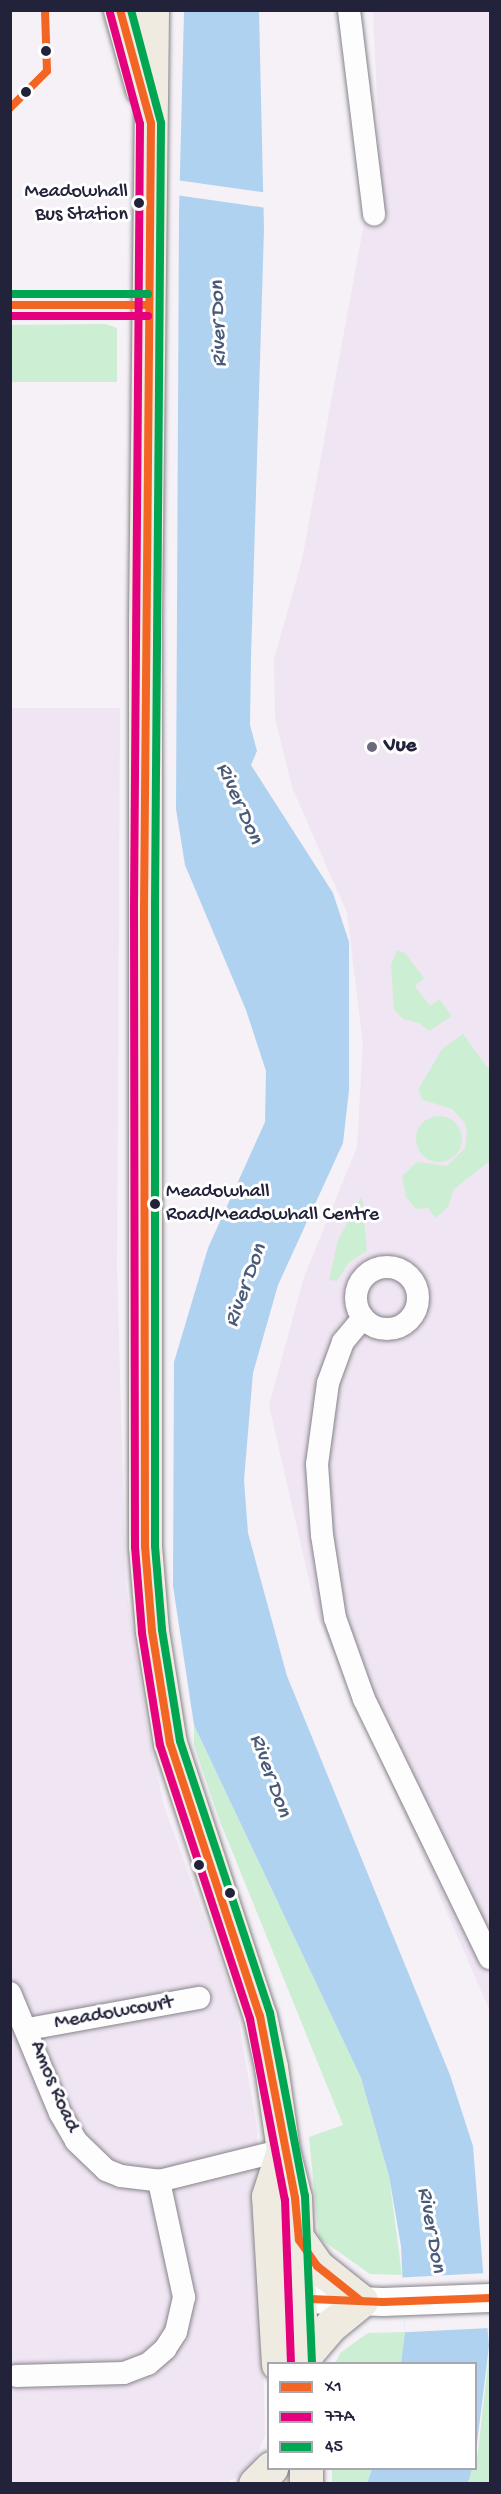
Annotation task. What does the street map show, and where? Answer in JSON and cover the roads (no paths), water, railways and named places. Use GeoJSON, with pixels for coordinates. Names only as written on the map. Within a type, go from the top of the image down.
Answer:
{"type":"FeatureCollection","features":[{"type":"Feature","properties":{"kind":"main road"},"geometry":{"type":"LineString","coordinates":[[120,10],[151,123]]}},
{"type":"Feature","properties":{"kind":"main road"},"geometry":{"type":"LineString","coordinates":[[152,10],[145,620],[145,1546],[152,1631],[170,1743],[260,2016],[283,2150],[295,2198],[299,2240],[286,2299]]}},
{"type":"Feature","properties":{"kind":"main road"},"geometry":{"type":"LineString","coordinates":[[283,2150],[268,2196],[286,2299],[294,2362]]}},
{"type":"Feature","properties":{"kind":"main road"},"geometry":{"type":"LineString","coordinates":[[294,2362],[331,2325],[372,2302],[317,2266],[299,2240]]}},
{"type":"Feature","properties":{"kind":"main road"},"geometry":{"type":"LineString","coordinates":[[255,2484],[270,2470]]}},
{"type":"Feature","properties":{"kind":"street"},"geometry":{"type":"LineString","coordinates":[[349,10],[374,214]]}},
{"type":"Feature","properties":{"kind":"street"},"geometry":{"type":"LineString","coordinates":[[363,1318],[343,1342],[328,1383],[317,1464],[322,1535],[335,1618],[364,1699],[490,1958]]}},
{"type":"Feature","properties":{"kind":"street","name":"Amos Road"},"geometry":{"type":"LineString","coordinates":[[10,1993],[28,2029],[60,2113],[89,2157],[121,2176],[159,2181],[283,2150]]}},
{"type":"Feature","properties":{"kind":"street","name":"Meadowcourt"},"geometry":{"type":"LineString","coordinates":[[28,2029],[199,1998]]}},
{"type":"Feature","properties":{"kind":"street"},"geometry":{"type":"LineString","coordinates":[[16,2376],[124,2373],[148,2364],[165,2349],[176,2332],[184,2297],[159,2181]]}},
{"type":"Feature","properties":{"kind":"street"},"geometry":{"type":"LineString","coordinates":[[286,2299],[372,2302],[490,2298]]}},
{"type":"Feature","properties":{"kind":"water","name":"River Don"},"geometry":{"type":"Polygon","coordinates":[[[184,11],[259,11],[264,229],[250,725],[257,751],[251,765],[333,893],[349,942],[349,1090],[343,1143],[278,1285],[253,1373],[244,1480],[248,1533],[287,1676],[450,2075],[473,2146],[489,2346],[477,2444],[477,2362],[401,2362],[405,2332],[401,2246],[389,2176],[361,2078],[194,1725],[173,1586],[174,1362],[208,1248],[265,1122],[266,1071],[246,1010],[185,865],[176,809],[179,212],[184,11]]]}},
{"type":"Feature","properties":{"kind":"water"},"geometry":{"type":"Polygon","coordinates":[[[371,2470],[472,2470],[468,2483],[367,2483],[371,2470]]]}},
{"type":"Feature","properties":{"kind":"place","name":"Meadowhall Bus Station"},"geometry":{"type":"Point","coordinates":[139,203]}},
{"type":"Feature","properties":{"kind":"place","name":"Vue"},"geometry":{"type":"Point","coordinates":[372,747]}},
{"type":"Feature","properties":{"kind":"place","name":"Meadowhall Road/Meadowhall Centre"},"geometry":{"type":"Point","coordinates":[155,1204]}}]}
